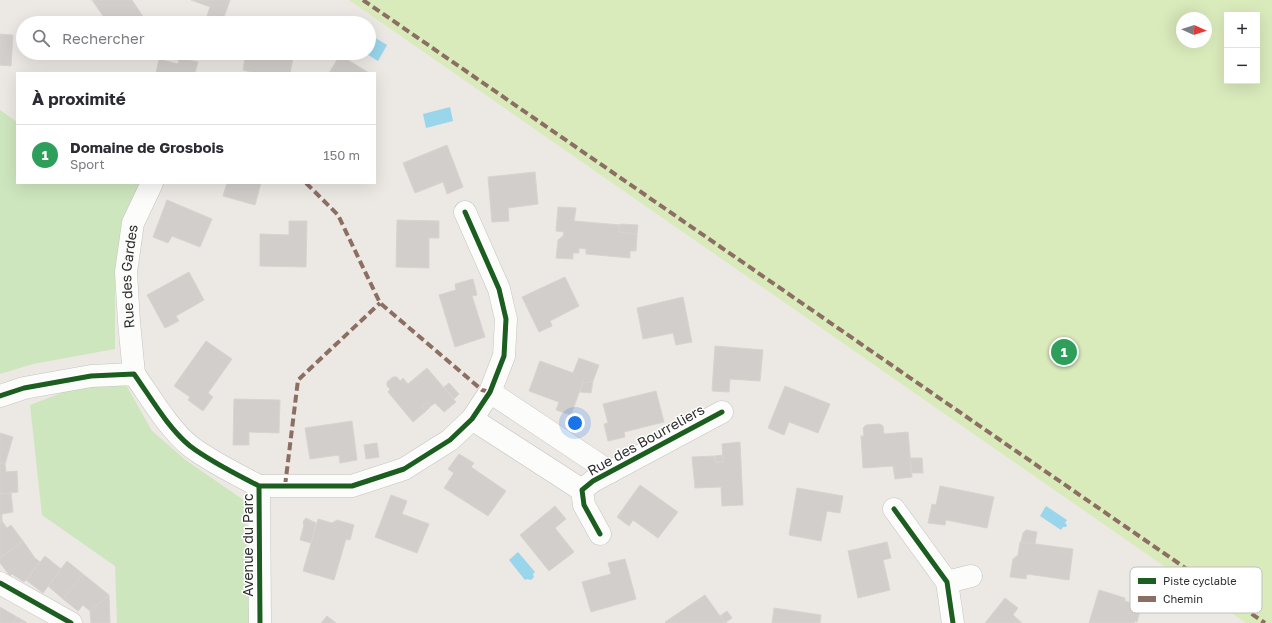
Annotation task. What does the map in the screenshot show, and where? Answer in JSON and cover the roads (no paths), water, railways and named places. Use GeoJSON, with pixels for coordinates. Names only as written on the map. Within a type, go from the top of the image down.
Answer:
{"type":"FeatureCollection","features":[{"type":"Feature","properties":{"kind":"street","name":"Rue des Gardes"},"geometry":{"type":"LineString","coordinates":[[134,374],[128,322],[126,272],[133,223],[152,184]]}},
{"type":"Feature","properties":{"kind":"street"},"geometry":{"type":"LineString","coordinates":[[260,486],[352,486],[404,469],[450,440],[472,419],[490,392],[504,356],[506,319],[499,289],[465,212]]}},
{"type":"Feature","properties":{"kind":"street"},"geometry":{"type":"LineString","coordinates":[[0,396],[24,388],[92,376],[134,374]]}},
{"type":"Feature","properties":{"kind":"street","name":"Avenue du Parc"},"geometry":{"type":"LineString","coordinates":[[134,374],[173,430],[190,446],[230,472],[260,486],[260,623]]}},
{"type":"Feature","properties":{"kind":"street","name":"Rue des Bourreliers"},"geometry":{"type":"LineString","coordinates":[[490,392],[610,472]]}},
{"type":"Feature","properties":{"kind":"street","name":"Rue des Bourreliers"},"geometry":{"type":"LineString","coordinates":[[582,490],[593,481],[722,412]]}},
{"type":"Feature","properties":{"kind":"street","name":"Rue des Bourreliers"},"geometry":{"type":"LineString","coordinates":[[472,419],[582,490]]}},
{"type":"Feature","properties":{"kind":"street","name":"Rue des Bourreliers"},"geometry":{"type":"LineString","coordinates":[[582,490],[584,506],[600,534]]}},
{"type":"Feature","properties":{"kind":"street"},"geometry":{"type":"LineString","coordinates":[[894,508],[948,582],[953,623]]}},
{"type":"Feature","properties":{"kind":"street"},"geometry":{"type":"LineString","coordinates":[[948,582],[971,576]]}},
{"type":"Feature","properties":{"kind":"street"},"geometry":{"type":"LineString","coordinates":[[0,583],[71,623]]}},
{"type":"Feature","properties":{"kind":"water"},"geometry":{"type":"Polygon","coordinates":[[[376,38],[387,45],[378,61],[376,60],[376,38]]]}},
{"type":"Feature","properties":{"kind":"water"},"geometry":{"type":"Polygon","coordinates":[[[450,107],[453,121],[426,128],[423,114],[450,107]]]}},
{"type":"Feature","properties":{"kind":"water"},"geometry":{"type":"Polygon","coordinates":[[[1046,506],[1067,520],[1065,523],[1067,525],[1066,527],[1063,527],[1061,530],[1040,516],[1046,506]]]}},
{"type":"Feature","properties":{"kind":"water"},"geometry":{"type":"Polygon","coordinates":[[[518,552],[535,572],[533,574],[534,577],[531,580],[525,580],[509,560],[518,552]]]}},
{"type":"Feature","properties":{"kind":"place","name":"Domaine de Grosbois"},"geometry":{"type":"Point","coordinates":[1064,352]}}]}
